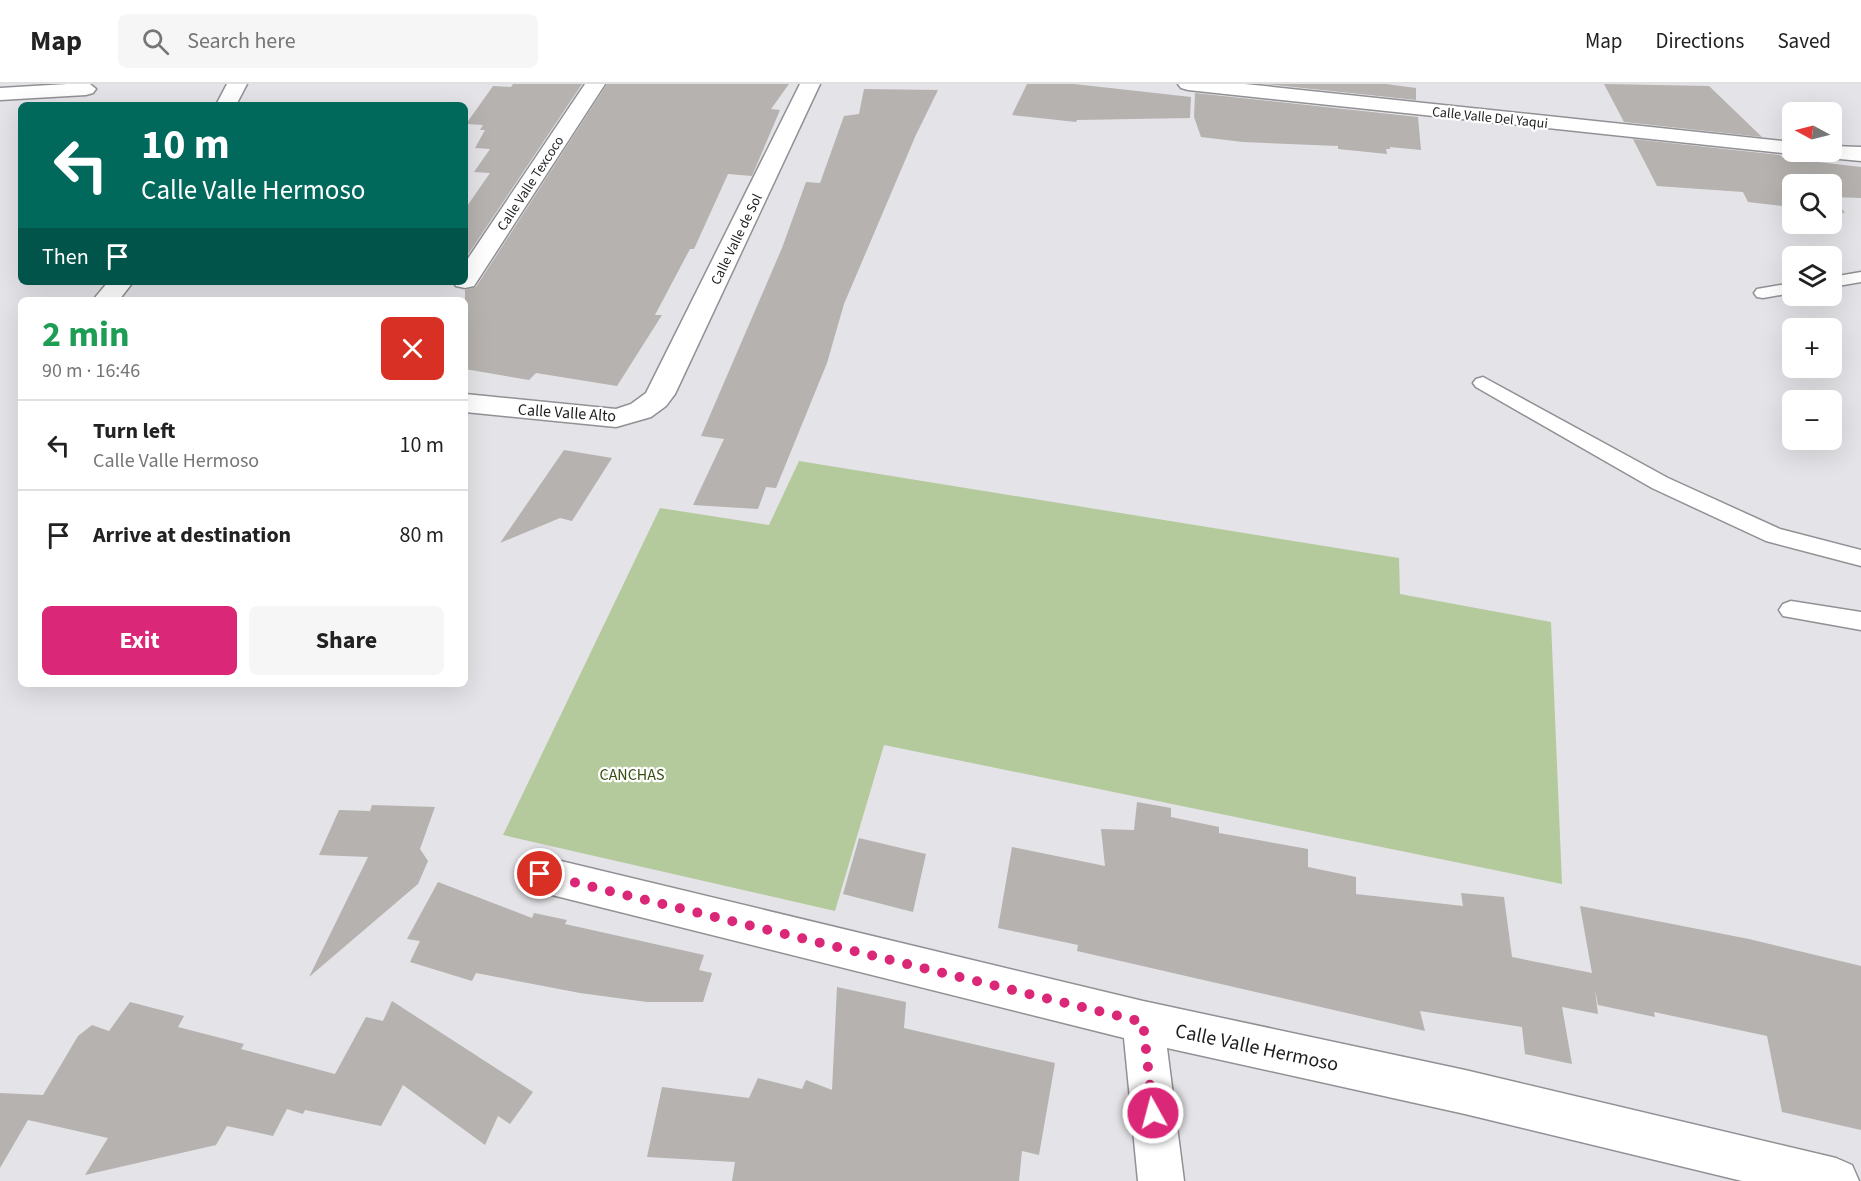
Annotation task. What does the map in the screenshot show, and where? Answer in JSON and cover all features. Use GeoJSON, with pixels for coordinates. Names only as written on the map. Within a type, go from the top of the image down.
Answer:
{"type":"FeatureCollection","features":[{"type":"Feature","properties":{"kind":"street"},"geometry":{"type":"LineString","coordinates":[[228,102],[237,84]]}},
{"type":"Feature","properties":{"kind":"street","name":"Calle Valle Texcoco"},"geometry":{"type":"LineString","coordinates":[[468,277],[595,84]]}},
{"type":"Feature","properties":{"kind":"street","name":"Calle Valle de Sol"},"geometry":{"type":"LineString","coordinates":[[661,394],[810,84]]}},
{"type":"Feature","properties":{"kind":"street","name":"Calle Valle Del Yaqui"},"geometry":{"type":"LineString","coordinates":[[1188,84],[1782,147]]}},
{"type":"Feature","properties":{"kind":"street"},"geometry":{"type":"LineString","coordinates":[[0,94],[86,89]]}},
{"type":"Feature","properties":{"kind":"street"},"geometry":{"type":"LineString","coordinates":[[1842,153],[1861,154]]}},
{"type":"Feature","properties":{"kind":"street"},"geometry":{"type":"LineString","coordinates":[[108,297],[118,285]]}},
{"type":"Feature","properties":{"kind":"street","name":"Calle Valle Alto"},"geometry":{"type":"LineString","coordinates":[[468,403],[616,418],[635,415],[651,406],[661,394]]}},
{"type":"Feature","properties":{"kind":"street","name":"Calle Valle Hermoso"},"geometry":{"type":"LineString","coordinates":[[540,874],[1143,1022],[1465,1092],[1836,1181]]}},
{"type":"Feature","properties":{"kind":"street"},"geometry":{"type":"LineString","coordinates":[[1143,1022],[1161,1181]]}},
{"type":"Feature","properties":{"kind":"lane"},"geometry":{"type":"LineString","coordinates":[[1842,280],[1861,277]]}},
{"type":"Feature","properties":{"kind":"lane"},"geometry":{"type":"LineString","coordinates":[[1763,293],[1782,290]]}},
{"type":"Feature","properties":{"kind":"lane"},"geometry":{"type":"LineString","coordinates":[[1483,383],[1670,488],[1774,535],[1861,558]]}},
{"type":"Feature","properties":{"kind":"lane"},"geometry":{"type":"LineString","coordinates":[[1791,610],[1861,621]]}},
{"type":"Feature","properties":{"kind":"green space","name":"CANCHAS"},"geometry":{"type":"Polygon","coordinates":[[[799,461],[1399,558],[1400,594],[1551,622],[1562,884],[884,745],[835,911],[503,835],[660,508],[769,525],[799,461]]]}},
{"type":"Feature","properties":{"kind":"building"},"geometry":{"type":"Polygon","coordinates":[[[513,84],[582,84],[468,255],[468,205],[490,173],[474,172],[490,149],[475,148],[485,130],[480,130],[483,125],[468,124],[468,121],[493,86],[511,87],[513,84]]]}},
{"type":"Feature","properties":{"kind":"building"},"geometry":{"type":"Polygon","coordinates":[[[607,84],[789,84],[771,109],[780,110],[752,176],[728,174],[694,249],[690,249],[655,315],[662,315],[617,386],[536,373],[529,380],[468,370],[468,297],[465,297],[465,290],[476,287],[607,84]]]}},
{"type":"Feature","properties":{"kind":"building"},"geometry":{"type":"Polygon","coordinates":[[[1027,84],[1074,84],[1191,97],[1190,118],[1077,120],[1076,122],[1012,115],[1027,84]]]}},
{"type":"Feature","properties":{"kind":"building"},"geometry":{"type":"Polygon","coordinates":[[[1266,84],[1386,84],[1416,88],[1416,100],[1266,84]]]}},
{"type":"Feature","properties":{"kind":"building"},"geometry":{"type":"Polygon","coordinates":[[[1604,84],[1709,86],[1762,137],[1624,122],[1604,84]]]}},
{"type":"Feature","properties":{"kind":"building"},"geometry":{"type":"Polygon","coordinates":[[[864,89],[938,90],[915,137],[844,304],[827,363],[776,488],[766,487],[758,509],[693,505],[724,439],[701,436],[782,248],[806,182],[820,183],[844,116],[859,114],[864,89]]]}},
{"type":"Feature","properties":{"kind":"building"},"geometry":{"type":"Polygon","coordinates":[[[1195,93],[1418,117],[1421,150],[1390,147],[1386,149],[1387,154],[1338,149],[1338,146],[1243,142],[1201,137],[1194,117],[1195,93]]]}},
{"type":"Feature","properties":{"kind":"building"},"geometry":{"type":"Polygon","coordinates":[[[1633,139],[1780,155],[1782,162],[1818,162],[1861,167],[1861,198],[1842,197],[1842,174],[1782,174],[1782,206],[1748,202],[1743,192],[1657,186],[1633,139]]]}},
{"type":"Feature","properties":{"kind":"building"},"geometry":{"type":"Polygon","coordinates":[[[564,450],[612,458],[572,521],[560,518],[500,543],[564,450]]]}},
{"type":"Feature","properties":{"kind":"building"},"geometry":{"type":"Polygon","coordinates":[[[1137,802],[1171,808],[1171,817],[1219,827],[1219,833],[1308,849],[1308,867],[1356,877],[1356,894],[1463,906],[1461,893],[1504,897],[1512,957],[1592,973],[1580,906],[1749,939],[1861,966],[1861,1130],[1782,1112],[1767,1036],[1654,1012],[1655,1017],[1598,1005],[1595,990],[1598,1014],[1562,1007],[1572,1064],[1525,1054],[1522,1027],[1420,1011],[1425,1031],[1077,951],[1078,945],[998,928],[1012,847],[1105,866],[1101,829],[1134,830],[1137,802]]]}},
{"type":"Feature","properties":{"kind":"building"},"geometry":{"type":"Polygon","coordinates":[[[372,805],[435,807],[420,849],[428,861],[418,884],[309,977],[368,857],[319,855],[339,810],[370,811],[372,805]]]}},
{"type":"Feature","properties":{"kind":"building"},"geometry":{"type":"Polygon","coordinates":[[[859,838],[926,854],[913,912],[843,894],[859,838]]]}},
{"type":"Feature","properties":{"kind":"building"},"geometry":{"type":"Polygon","coordinates":[[[438,882],[532,918],[534,913],[567,920],[565,924],[704,955],[699,970],[712,973],[703,1002],[647,1002],[580,993],[476,973],[472,981],[410,962],[420,941],[407,939],[438,882]]]}},
{"type":"Feature","properties":{"kind":"building"},"geometry":{"type":"Polygon","coordinates":[[[837,987],[906,1002],[904,1028],[1055,1063],[1039,1155],[1022,1151],[1019,1181],[732,1181],[735,1162],[647,1157],[662,1087],[749,1098],[758,1078],[802,1089],[806,1080],[832,1090],[837,987]]]}},
{"type":"Feature","properties":{"kind":"building"},"geometry":{"type":"Polygon","coordinates":[[[392,1001],[533,1092],[510,1124],[498,1116],[485,1145],[403,1085],[381,1126],[305,1110],[303,1114],[287,1109],[273,1136],[227,1126],[216,1145],[85,1175],[108,1138],[28,1120],[0,1168],[0,1093],[43,1095],[78,1036],[92,1025],[109,1031],[130,1002],[184,1016],[178,1027],[244,1044],[241,1049],[335,1074],[366,1017],[383,1021],[392,1001]]]}},
{"type":"Feature","properties":{"kind":"route"},"geometry":{"type":"LineString","coordinates":[[540,874],[1143,1022],[1153,1113]]}}]}
